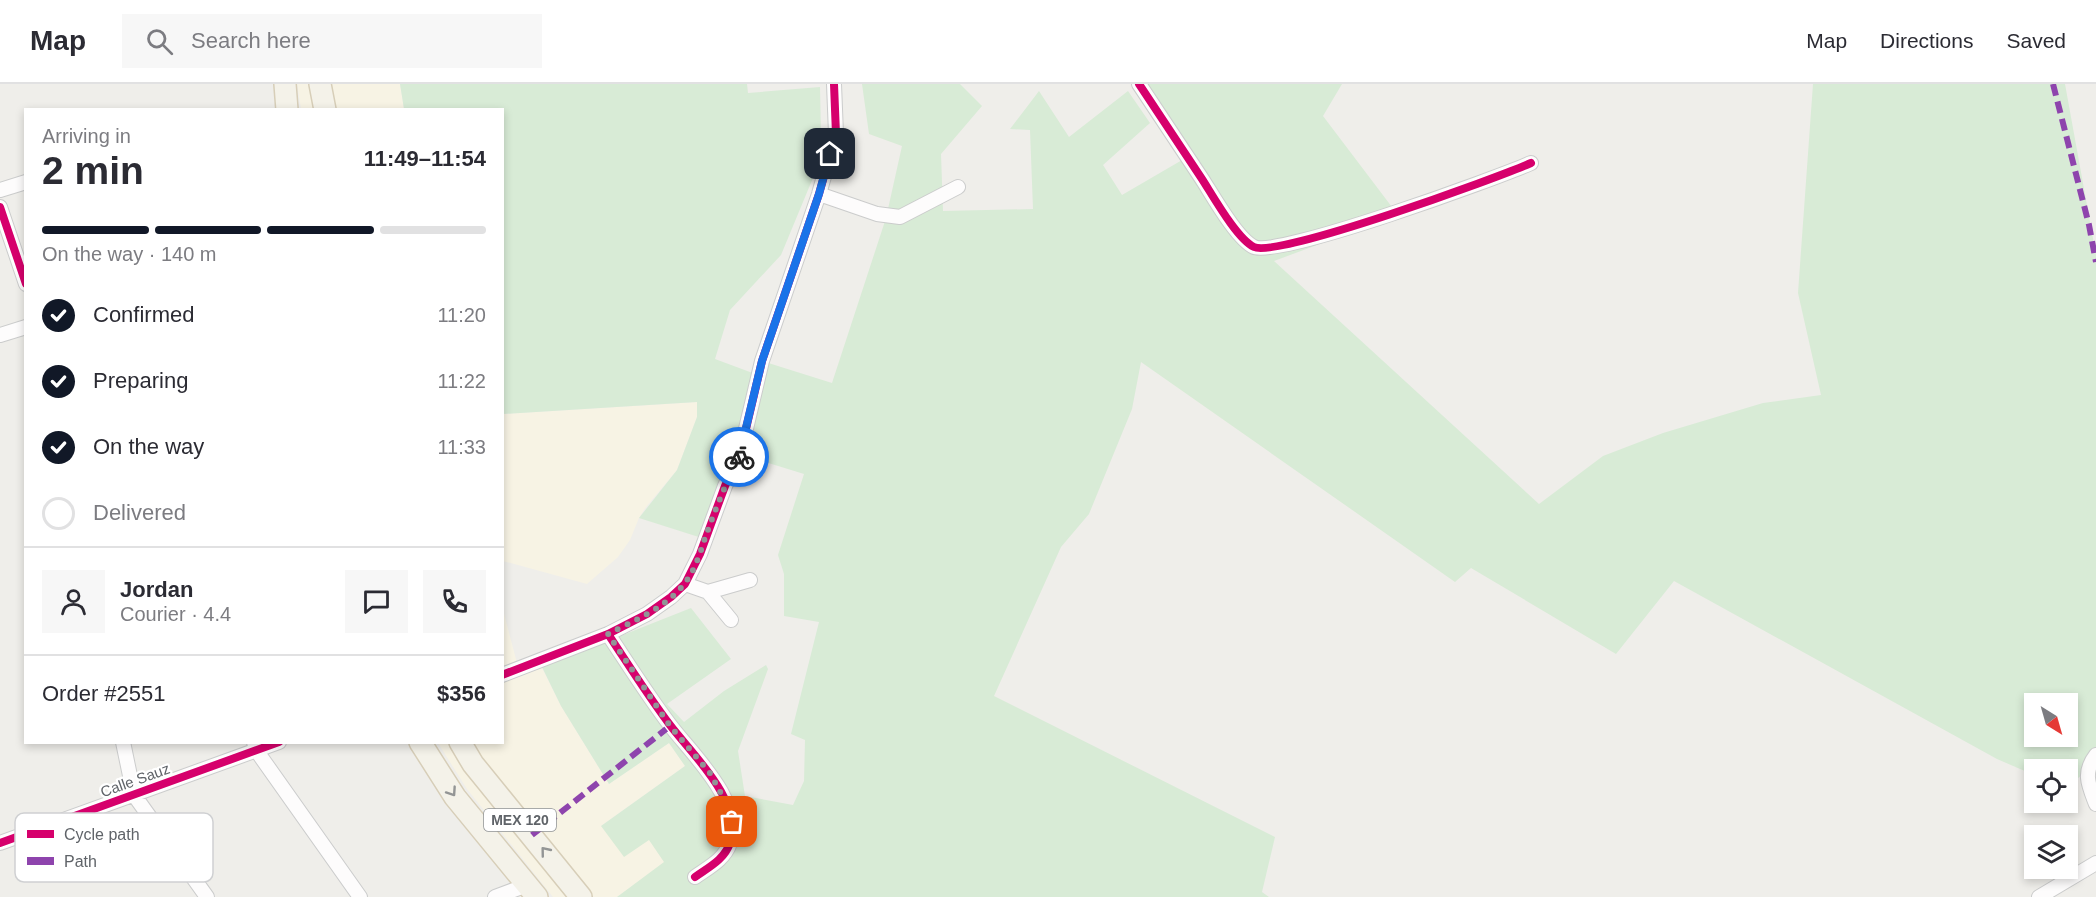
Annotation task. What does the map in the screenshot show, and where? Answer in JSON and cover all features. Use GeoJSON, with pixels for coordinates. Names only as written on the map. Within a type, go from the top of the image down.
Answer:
{"type":"FeatureCollection","features":[{"type":"Feature","properties":{"kind":"main road"},"geometry":{"type":"LineString","coordinates":[[285,84],[285,108]]}},
{"type":"Feature","properties":{"kind":"main road"},"geometry":{"type":"LineString","coordinates":[[320,84],[325,108]]}},
{"type":"Feature","properties":{"kind":"main road","name":"MEX 120"},"geometry":{"type":"LineString","coordinates":[[421,744],[455,797],[532,891]]}},
{"type":"Feature","properties":{"kind":"main road","name":"MEX 120"},"geometry":{"type":"LineString","coordinates":[[461,744],[473,764],[581,897]]}},
{"type":"Feature","properties":{"kind":"street"},"geometry":{"type":"LineString","coordinates":[[504,674],[608,634],[647,614],[685,584],[700,554],[725,486],[740,454],[762,361],[819,194],[836,134],[834,84]]}},
{"type":"Feature","properties":{"kind":"street"},"geometry":{"type":"LineString","coordinates":[[1139,84],[1244,241],[1256,248],[1271,248],[1296,242],[1424,203],[1532,163]]}},
{"type":"Feature","properties":{"kind":"street"},"geometry":{"type":"LineString","coordinates":[[0,190],[24,184]]}},
{"type":"Feature","properties":{"kind":"street"},"geometry":{"type":"LineString","coordinates":[[819,194],[877,214],[900,217],[958,187]]}},
{"type":"Feature","properties":{"kind":"street"},"geometry":{"type":"LineString","coordinates":[[0,207],[24,278]]}},
{"type":"Feature","properties":{"kind":"street"},"geometry":{"type":"LineString","coordinates":[[0,335],[24,328]]}},
{"type":"Feature","properties":{"kind":"street"},"geometry":{"type":"LineString","coordinates":[[708,592],[750,580]]}},
{"type":"Feature","properties":{"kind":"street"},"geometry":{"type":"LineString","coordinates":[[685,584],[708,592],[731,620]]}},
{"type":"Feature","properties":{"kind":"street"},"geometry":{"type":"LineString","coordinates":[[608,634],[670,726],[710,773],[725,801],[732,822],[731,841],[722,858],[695,877]]}},
{"type":"Feature","properties":{"kind":"street"},"geometry":{"type":"LineString","coordinates":[[123,744],[134,795],[147,813]]}},
{"type":"Feature","properties":{"kind":"street"},"geometry":{"type":"LineString","coordinates":[[255,746],[360,897]]}},
{"type":"Feature","properties":{"kind":"street","name":"Calle Sauz"},"geometry":{"type":"LineString","coordinates":[[84,813],[255,746]]}},
{"type":"Feature","properties":{"kind":"street"},"geometry":{"type":"LineString","coordinates":[[2096,755],[2088,765],[2088,778],[2096,804]]}},
{"type":"Feature","properties":{"kind":"street","name":"Calle Sauz"},"geometry":{"type":"LineString","coordinates":[[0,843],[15,838]]}},
{"type":"Feature","properties":{"kind":"street"},"geometry":{"type":"LineString","coordinates":[[2039,897],[2096,863]]}},
{"type":"Feature","properties":{"kind":"street"},"geometry":{"type":"LineString","coordinates":[[196,882],[207,897]]}},
{"type":"Feature","properties":{"kind":"street"},"geometry":{"type":"LineString","coordinates":[[495,897],[532,891]]}},
{"type":"Feature","properties":{"kind":"shaded area"},"geometry":{"type":"Polygon","coordinates":[[[297,84],[400,84],[404,108],[301,108],[297,84]]]}},
{"type":"Feature","properties":{"kind":"shaded area"},"geometry":{"type":"Polygon","coordinates":[[[698,402],[697,417],[677,470],[646,507],[630,540],[618,557],[587,584],[504,561],[504,414],[698,402]]]}},
{"type":"Feature","properties":{"kind":"shaded area"},"geometry":{"type":"Polygon","coordinates":[[[504,614],[517,663],[507,680],[542,668],[561,706],[609,784],[669,743],[685,766],[601,826],[649,839],[665,863],[617,897],[553,897],[467,789],[439,744],[504,744],[504,614]]]}},
{"type":"Feature","properties":{"kind":"green space"},"geometry":{"type":"Polygon","coordinates":[[[400,84],[747,84],[748,93],[820,87],[821,135],[815,173],[781,255],[730,310],[715,359],[758,375],[762,361],[832,383],[886,218],[902,146],[869,134],[862,84],[960,84],[982,106],[941,154],[943,211],[1033,209],[1030,130],[1010,129],[1039,91],[1069,137],[1128,91],[1150,123],[1103,165],[1122,195],[1189,156],[1140,84],[1342,84],[1323,116],[1398,215],[1274,261],[1539,504],[1603,456],[1663,433],[1763,403],[1821,395],[1798,293],[1813,84],[2065,84],[2096,255],[2096,762],[2078,778],[2078,759],[2024,759],[2024,771],[1997,759],[1674,581],[1616,654],[1471,568],[1455,582],[1141,362],[1132,409],[1089,514],[1061,547],[994,696],[1275,837],[1262,892],[1269,897],[617,897],[664,862],[649,840],[624,857],[601,826],[685,766],[669,743],[609,784],[561,706],[542,667],[691,608],[731,659],[667,704],[684,722],[724,691],[766,665],[768,669],[738,751],[745,796],[793,805],[804,781],[805,740],[791,734],[819,622],[784,616],[784,574],[778,555],[804,474],[740,454],[705,539],[639,518],[677,470],[697,417],[697,402],[504,414],[504,108],[404,108],[400,84]]]}},
{"type":"Feature","properties":{"kind":"marked path"},"geometry":{"type":"LineString","coordinates":[[2053,84],[2089,225],[2096,262]]}},
{"type":"Feature","properties":{"kind":"marked path"},"geometry":{"type":"LineString","coordinates":[[532,835],[670,726]]}},
{"type":"Feature","properties":{"kind":"cycle path"},"geometry":{"type":"LineString","coordinates":[[504,674],[608,634],[647,614],[685,584],[700,554],[725,486],[740,454],[762,361],[819,194],[836,134],[834,84]]}},
{"type":"Feature","properties":{"kind":"cycle path"},"geometry":{"type":"LineString","coordinates":[[1139,84],[1226,216],[1240,235],[1254,247],[1271,247],[1303,241],[1343,229],[1435,199],[1531,163]]}},
{"type":"Feature","properties":{"kind":"cycle path"},"geometry":{"type":"LineString","coordinates":[[0,207],[24,278]]}},
{"type":"Feature","properties":{"kind":"cycle path"},"geometry":{"type":"LineString","coordinates":[[608,634],[662,714],[714,780],[730,812],[733,828],[727,849],[716,863],[695,877]]}},
{"type":"Feature","properties":{"kind":"cycle path"},"geometry":{"type":"LineString","coordinates":[[83,813],[273,744]]}},
{"type":"Feature","properties":{"kind":"cycle path"},"geometry":{"type":"LineString","coordinates":[[0,843],[15,838]]}},
{"type":"Feature","properties":{"kind":"way so far"},"geometry":{"type":"LineString","coordinates":[[732,822],[725,801],[710,773],[670,726],[608,634],[647,614],[685,584],[700,554],[725,486],[739,457]]}},
{"type":"Feature","properties":{"kind":"route"},"geometry":{"type":"LineString","coordinates":[[739,457],[762,361],[819,194],[830,154]]}}]}
